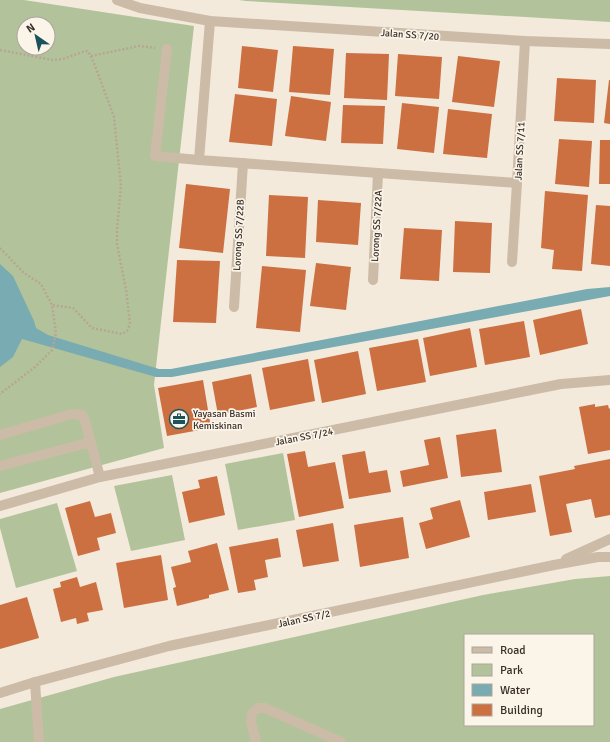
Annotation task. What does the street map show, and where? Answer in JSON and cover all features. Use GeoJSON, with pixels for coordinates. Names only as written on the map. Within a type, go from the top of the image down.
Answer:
{"type":"FeatureCollection","features":[{"type":"Feature","properties":{"kind":"street","name":"Jalan SS 7/20"},"geometry":{"type":"LineString","coordinates":[[116,0],[140,8],[210,21],[525,41],[610,44]]}},
{"type":"Feature","properties":{"kind":"street"},"geometry":{"type":"LineString","coordinates":[[199,160],[210,21]]}},
{"type":"Feature","properties":{"kind":"street","name":"Jalan SS 7/11"},"geometry":{"type":"LineString","coordinates":[[512,262],[525,41]]}},
{"type":"Feature","properties":{"kind":"street"},"geometry":{"type":"LineString","coordinates":[[167,50],[155,156],[517,183]]}},
{"type":"Feature","properties":{"kind":"street","name":"Lorong SS 7/22B"},"geometry":{"type":"LineString","coordinates":[[234,307],[243,163]]}},
{"type":"Feature","properties":{"kind":"street","name":"Lorong SS 7/22A"},"geometry":{"type":"LineString","coordinates":[[373,280],[378,173]]}},
{"type":"Feature","properties":{"kind":"street","name":"Jalan SS 7/24"},"geometry":{"type":"LineString","coordinates":[[0,506],[100,477],[561,384],[610,380]]}},
{"type":"Feature","properties":{"kind":"street"},"geometry":{"type":"LineString","coordinates":[[0,435],[72,414],[82,415],[85,421],[100,477]]}},
{"type":"Feature","properties":{"kind":"street"},"geometry":{"type":"LineString","coordinates":[[0,466],[91,442]]}},
{"type":"Feature","properties":{"kind":"street"},"geometry":{"type":"LineString","coordinates":[[554,565],[610,539]]}},
{"type":"Feature","properties":{"kind":"street","name":"Jalan SS 7/2"},"geometry":{"type":"LineString","coordinates":[[0,693],[35,682],[169,646],[554,565],[598,557],[610,557]]}},
{"type":"Feature","properties":{"kind":"street"},"geometry":{"type":"LineString","coordinates":[[35,682],[40,742]]}},
{"type":"Feature","properties":{"kind":"street"},"geometry":{"type":"LineString","coordinates":[[256,742],[251,722],[252,713],[258,708],[265,708],[341,742]]}},
{"type":"Feature","properties":{"kind":"path"},"geometry":{"type":"LineString","coordinates":[[91,56],[139,46],[167,50]]}},
{"type":"Feature","properties":{"kind":"path"},"geometry":{"type":"LineString","coordinates":[[0,50],[53,60],[63,59],[88,51],[114,117],[121,186],[117,244],[126,290],[130,324],[127,331],[122,334],[92,328],[73,308],[52,305]]}},
{"type":"Feature","properties":{"kind":"path"},"geometry":{"type":"LineString","coordinates":[[0,248],[24,273],[42,284],[52,305],[56,333],[52,350],[35,367],[0,394]]}},
{"type":"Feature","properties":{"kind":"green space"},"geometry":{"type":"Polygon","coordinates":[[[0,0],[24,0],[194,26],[154,385],[164,448],[0,493],[0,0]]]}},
{"type":"Feature","properties":{"kind":"green space"},"geometry":{"type":"Polygon","coordinates":[[[239,0],[610,0],[610,22],[246,1],[239,0]]]}},
{"type":"Feature","properties":{"kind":"green space"},"geometry":{"type":"Polygon","coordinates":[[[283,453],[295,520],[238,530],[225,464],[283,453]]]}},
{"type":"Feature","properties":{"kind":"green space"},"geometry":{"type":"Polygon","coordinates":[[[172,475],[185,540],[131,551],[114,486],[172,475]]]}},
{"type":"Feature","properties":{"kind":"green space"},"geometry":{"type":"Polygon","coordinates":[[[57,503],[77,571],[16,588],[0,528],[0,519],[57,503]]]}},
{"type":"Feature","properties":{"kind":"green space"},"geometry":{"type":"Polygon","coordinates":[[[610,576],[610,742],[0,742],[0,709],[114,677],[483,595],[575,579],[610,576]]]}},
{"type":"Feature","properties":{"kind":"water"},"geometry":{"type":"Polygon","coordinates":[[[0,264],[13,276],[36,328],[48,335],[159,369],[171,369],[587,289],[610,287],[610,296],[172,377],[156,377],[22,339],[13,357],[0,367],[0,264]]]}},
{"type":"Feature","properties":{"kind":"building"},"geometry":{"type":"Polygon","coordinates":[[[242,46],[278,50],[273,92],[238,88],[242,46]]]}},
{"type":"Feature","properties":{"kind":"building"},"geometry":{"type":"Polygon","coordinates":[[[293,46],[334,49],[330,95],[289,92],[293,46]]]}},
{"type":"Feature","properties":{"kind":"building"},"geometry":{"type":"Polygon","coordinates":[[[346,53],[389,54],[387,100],[344,98],[346,53]]]}},
{"type":"Feature","properties":{"kind":"building"},"geometry":{"type":"Polygon","coordinates":[[[398,54],[442,57],[439,99],[395,96],[398,54]]]}},
{"type":"Feature","properties":{"kind":"building"},"geometry":{"type":"Polygon","coordinates":[[[458,56],[500,61],[494,107],[452,102],[458,56]]]}},
{"type":"Feature","properties":{"kind":"building"},"geometry":{"type":"Polygon","coordinates":[[[557,78],[596,80],[594,123],[554,121],[557,78]]]}},
{"type":"Feature","properties":{"kind":"building"},"geometry":{"type":"Polygon","coordinates":[[[610,80],[610,124],[604,123],[610,80]]]}},
{"type":"Feature","properties":{"kind":"building"},"geometry":{"type":"Polygon","coordinates":[[[235,94],[277,99],[272,146],[229,142],[235,94]]]}},
{"type":"Feature","properties":{"kind":"building"},"geometry":{"type":"Polygon","coordinates":[[[291,96],[331,102],[326,141],[285,136],[291,96]]]}},
{"type":"Feature","properties":{"kind":"building"},"geometry":{"type":"Polygon","coordinates":[[[402,103],[439,107],[434,153],[397,149],[402,103]]]}},
{"type":"Feature","properties":{"kind":"building"},"geometry":{"type":"Polygon","coordinates":[[[343,105],[385,106],[383,144],[341,143],[343,105]]]}},
{"type":"Feature","properties":{"kind":"building"},"geometry":{"type":"Polygon","coordinates":[[[448,109],[492,114],[487,158],[443,154],[448,109]]]}},
{"type":"Feature","properties":{"kind":"building"},"geometry":{"type":"Polygon","coordinates":[[[559,139],[592,141],[589,187],[555,184],[559,139]]]}},
{"type":"Feature","properties":{"kind":"building"},"geometry":{"type":"Polygon","coordinates":[[[600,140],[610,140],[610,184],[599,184],[600,140]]]}},
{"type":"Feature","properties":{"kind":"building"},"geometry":{"type":"Polygon","coordinates":[[[186,184],[230,189],[223,253],[179,248],[186,184]]]}},
{"type":"Feature","properties":{"kind":"building"},"geometry":{"type":"Polygon","coordinates":[[[545,191],[588,195],[582,271],[552,269],[554,250],[541,248],[545,191]]]}},
{"type":"Feature","properties":{"kind":"building"},"geometry":{"type":"Polygon","coordinates":[[[269,195],[308,197],[305,258],[266,256],[269,195]]]}},
{"type":"Feature","properties":{"kind":"building"},"geometry":{"type":"Polygon","coordinates":[[[318,200],[361,203],[358,245],[316,242],[318,200]]]}},
{"type":"Feature","properties":{"kind":"building"},"geometry":{"type":"Polygon","coordinates":[[[596,205],[610,206],[610,266],[591,264],[596,205]]]}},
{"type":"Feature","properties":{"kind":"building"},"geometry":{"type":"Polygon","coordinates":[[[455,221],[492,223],[490,273],[453,272],[455,221]]]}},
{"type":"Feature","properties":{"kind":"building"},"geometry":{"type":"Polygon","coordinates":[[[404,228],[442,230],[439,281],[400,279],[404,228]]]}},
{"type":"Feature","properties":{"kind":"building"},"geometry":{"type":"Polygon","coordinates":[[[177,260],[220,261],[216,323],[173,322],[177,260]]]}},
{"type":"Feature","properties":{"kind":"building"},"geometry":{"type":"Polygon","coordinates":[[[316,263],[351,267],[346,310],[310,306],[316,263]]]}},
{"type":"Feature","properties":{"kind":"building"},"geometry":{"type":"Polygon","coordinates":[[[262,266],[306,270],[300,332],[256,328],[262,266]]]}},
{"type":"Feature","properties":{"kind":"building"},"geometry":{"type":"Polygon","coordinates":[[[581,309],[588,344],[540,355],[533,320],[581,309]]]}},
{"type":"Feature","properties":{"kind":"building"},"geometry":{"type":"Polygon","coordinates":[[[524,321],[530,357],[485,365],[479,329],[524,321]]]}},
{"type":"Feature","properties":{"kind":"building"},"geometry":{"type":"Polygon","coordinates":[[[470,328],[477,367],[430,376],[423,338],[470,328]]]}},
{"type":"Feature","properties":{"kind":"building"},"geometry":{"type":"Polygon","coordinates":[[[418,339],[426,382],[377,391],[369,348],[418,339]]]}},
{"type":"Feature","properties":{"kind":"building"},"geometry":{"type":"Polygon","coordinates":[[[358,351],[366,394],[322,403],[314,360],[358,351]]]}},
{"type":"Feature","properties":{"kind":"building"},"geometry":{"type":"Polygon","coordinates":[[[308,359],[315,401],[270,410],[262,368],[308,359]]]}},
{"type":"Feature","properties":{"kind":"building"},"geometry":{"type":"Polygon","coordinates":[[[251,374],[257,407],[218,415],[212,382],[251,374]]]}},
{"type":"Feature","properties":{"kind":"building"},"geometry":{"type":"Polygon","coordinates":[[[203,380],[211,428],[167,436],[158,388],[203,380]]]}},
{"type":"Feature","properties":{"kind":"building"},"geometry":{"type":"Polygon","coordinates":[[[595,404],[595,407],[608,405],[609,409],[610,408],[610,450],[588,454],[579,407],[595,404]]]}},
{"type":"Feature","properties":{"kind":"building"},"geometry":{"type":"Polygon","coordinates":[[[496,429],[502,472],[461,477],[456,435],[496,429]]]}},
{"type":"Feature","properties":{"kind":"building"},"geometry":{"type":"Polygon","coordinates":[[[440,437],[448,478],[403,487],[400,471],[429,465],[424,440],[440,437]]]}},
{"type":"Feature","properties":{"kind":"building"},"geometry":{"type":"Polygon","coordinates":[[[305,451],[308,467],[335,462],[344,508],[299,517],[287,454],[305,451]]]}},
{"type":"Feature","properties":{"kind":"building"},"geometry":{"type":"Polygon","coordinates":[[[365,451],[369,473],[387,470],[391,492],[349,499],[342,455],[365,451]]]}},
{"type":"Feature","properties":{"kind":"building"},"geometry":{"type":"Polygon","coordinates":[[[610,459],[610,515],[595,518],[591,499],[566,504],[572,532],[550,536],[539,476],[575,469],[574,466],[610,459]]]}},
{"type":"Feature","properties":{"kind":"building"},"geometry":{"type":"Polygon","coordinates":[[[217,476],[225,515],[189,523],[182,492],[200,488],[198,480],[217,476]]]}},
{"type":"Feature","properties":{"kind":"building"},"geometry":{"type":"Polygon","coordinates":[[[531,484],[536,512],[488,520],[484,492],[531,484]]]}},
{"type":"Feature","properties":{"kind":"building"},"geometry":{"type":"Polygon","coordinates":[[[460,500],[470,537],[426,549],[419,523],[433,519],[430,508],[460,500]]]}},
{"type":"Feature","properties":{"kind":"building"},"geometry":{"type":"Polygon","coordinates":[[[90,501],[95,517],[111,513],[116,533],[97,538],[100,550],[78,556],[65,508],[90,501]]]}},
{"type":"Feature","properties":{"kind":"building"},"geometry":{"type":"Polygon","coordinates":[[[403,517],[409,558],[360,567],[354,525],[403,517]]]}},
{"type":"Feature","properties":{"kind":"building"},"geometry":{"type":"Polygon","coordinates":[[[333,523],[339,561],[303,567],[296,530],[333,523]]]}},
{"type":"Feature","properties":{"kind":"building"},"geometry":{"type":"Polygon","coordinates":[[[278,538],[281,557],[265,560],[268,577],[254,580],[256,590],[238,593],[229,547],[278,538]]]}},
{"type":"Feature","properties":{"kind":"building"},"geometry":{"type":"Polygon","coordinates":[[[217,543],[229,590],[209,595],[209,598],[177,606],[173,588],[176,587],[171,567],[191,562],[188,551],[217,543]]]}},
{"type":"Feature","properties":{"kind":"building"},"geometry":{"type":"Polygon","coordinates":[[[161,555],[168,600],[124,608],[116,563],[161,555]]]}},
{"type":"Feature","properties":{"kind":"building"},"geometry":{"type":"Polygon","coordinates":[[[77,577],[80,587],[96,582],[103,610],[87,613],[89,621],[77,624],[76,618],[61,622],[53,589],[61,587],[60,582],[77,577]]]}},
{"type":"Feature","properties":{"kind":"building"},"geometry":{"type":"Polygon","coordinates":[[[27,597],[39,638],[0,649],[0,605],[27,597]]]}},
{"type":"Feature","properties":{"kind":"place","name":"Yayasan Basmi Kemiskinan"},"geometry":{"type":"Point","coordinates":[179,419]}}]}
